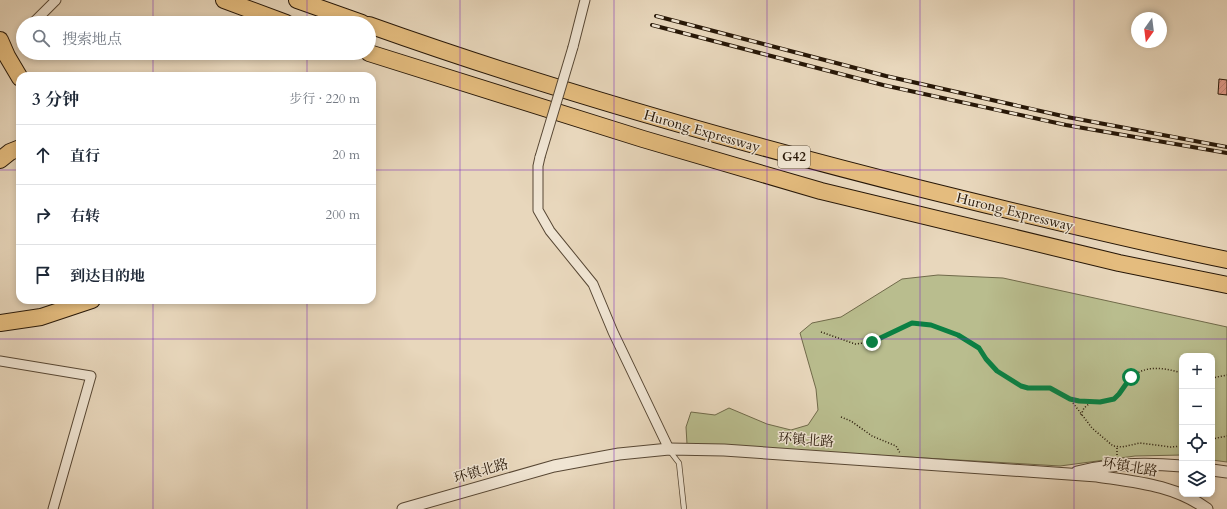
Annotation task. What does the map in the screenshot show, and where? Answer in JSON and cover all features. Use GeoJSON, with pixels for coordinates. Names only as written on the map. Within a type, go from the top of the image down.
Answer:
{"type":"FeatureCollection","features":[{"type":"Feature","properties":{"kind":"highway"},"geometry":{"type":"LineString","coordinates":[[224,0],[267,16]]}},
{"type":"Feature","properties":{"kind":"highway"},"geometry":{"type":"LineString","coordinates":[[297,0],[342,16]]}},
{"type":"Feature","properties":{"kind":"highway","name":"Hurong Expressway"},"geometry":{"type":"LineString","coordinates":[[376,28],[449,54],[587,98],[796,157],[1127,240],[1227,260]]}},
{"type":"Feature","properties":{"kind":"highway"},"geometry":{"type":"LineString","coordinates":[[0,40],[16,72]]}},
{"type":"Feature","properties":{"kind":"highway","name":"Hurong Expressway"},"geometry":{"type":"LineString","coordinates":[[376,54],[642,139],[821,191],[1119,263],[1227,285]]}},
{"type":"Feature","properties":{"kind":"highway"},"geometry":{"type":"LineString","coordinates":[[0,160],[10,152],[16,150]]}},
{"type":"Feature","properties":{"kind":"highway"},"geometry":{"type":"LineString","coordinates":[[0,319],[49,304]]}},
{"type":"Feature","properties":{"kind":"highway"},"geometry":{"type":"LineString","coordinates":[[0,319],[41,317],[80,304]]}},
{"type":"Feature","properties":{"kind":"street"},"geometry":{"type":"LineString","coordinates":[[40,16],[56,0]]}},
{"type":"Feature","properties":{"kind":"street"},"geometry":{"type":"LineString","coordinates":[[585,0],[573,47],[540,157],[538,166],[538,210],[550,231],[593,284],[613,332],[669,449]]}},
{"type":"Feature","properties":{"kind":"street"},"geometry":{"type":"LineString","coordinates":[[0,361],[91,376],[53,509]]}},
{"type":"Feature","properties":{"kind":"street","name":"环镇北路"},"geometry":{"type":"LineString","coordinates":[[403,509],[554,466],[619,454],[669,449],[724,450],[1068,474],[1148,484],[1175,491],[1207,509]]}},
{"type":"Feature","properties":{"kind":"street"},"geometry":{"type":"LineString","coordinates":[[1068,474],[1096,467],[1117,465],[1160,464],[1179,466]]}},
{"type":"Feature","properties":{"kind":"street"},"geometry":{"type":"LineString","coordinates":[[1215,470],[1227,472]]}},
{"type":"Feature","properties":{"kind":"lane"},"geometry":{"type":"LineString","coordinates":[[669,449],[679,463],[684,509]]}},
{"type":"Feature","properties":{"kind":"path"},"geometry":{"type":"LineString","coordinates":[[820,332],[847,342],[863,344],[880,339],[912,323],[931,325],[958,335],[979,348],[986,359],[997,371],[1021,386],[1028,388],[1050,388],[1070,399],[1090,403],[1114,399],[1131,377],[1145,369],[1154,368],[1179,372]]}},
{"type":"Feature","properties":{"kind":"path"},"geometry":{"type":"LineString","coordinates":[[1215,377],[1227,375]]}},
{"type":"Feature","properties":{"kind":"path"},"geometry":{"type":"LineString","coordinates":[[1070,399],[1092,428],[1107,442],[1117,448],[1140,443],[1171,447],[1179,446]]}},
{"type":"Feature","properties":{"kind":"path"},"geometry":{"type":"LineString","coordinates":[[1081,415],[1084,408],[1090,403]]}},
{"type":"Feature","properties":{"kind":"path"},"geometry":{"type":"LineString","coordinates":[[841,417],[851,421],[872,436],[896,446],[902,456],[902,462]]}},
{"type":"Feature","properties":{"kind":"path"},"geometry":{"type":"LineString","coordinates":[[1215,438],[1227,436]]}},
{"type":"Feature","properties":{"kind":"green space"},"geometry":{"type":"Polygon","coordinates":[[[938,275],[1003,278],[1227,327],[1227,462],[1215,460],[1215,353],[1179,353],[1179,455],[1135,456],[1060,466],[687,444],[686,427],[691,412],[715,415],[729,408],[767,424],[791,430],[808,425],[818,410],[816,389],[800,333],[812,323],[841,317],[902,279],[938,275]]]}},
{"type":"Feature","properties":{"kind":"building"},"geometry":{"type":"Polygon","coordinates":[[[1219,79],[1227,80],[1227,95],[1218,94],[1219,79]]]}},
{"type":"Feature","properties":{"kind":"railway"},"geometry":{"type":"LineString","coordinates":[[656,16],[886,76],[1067,117],[1227,147]]}},
{"type":"Feature","properties":{"kind":"railway"},"geometry":{"type":"LineString","coordinates":[[652,25],[883,85],[1066,125],[1227,153]]}},
{"type":"Feature","properties":{"kind":"route"},"geometry":{"type":"LineString","coordinates":[[872,342],[905,325],[918,323],[931,325],[958,335],[979,348],[986,359],[997,371],[1021,386],[1028,388],[1050,388],[1070,399],[1090,403],[1114,399],[1131,377]]}}]}
